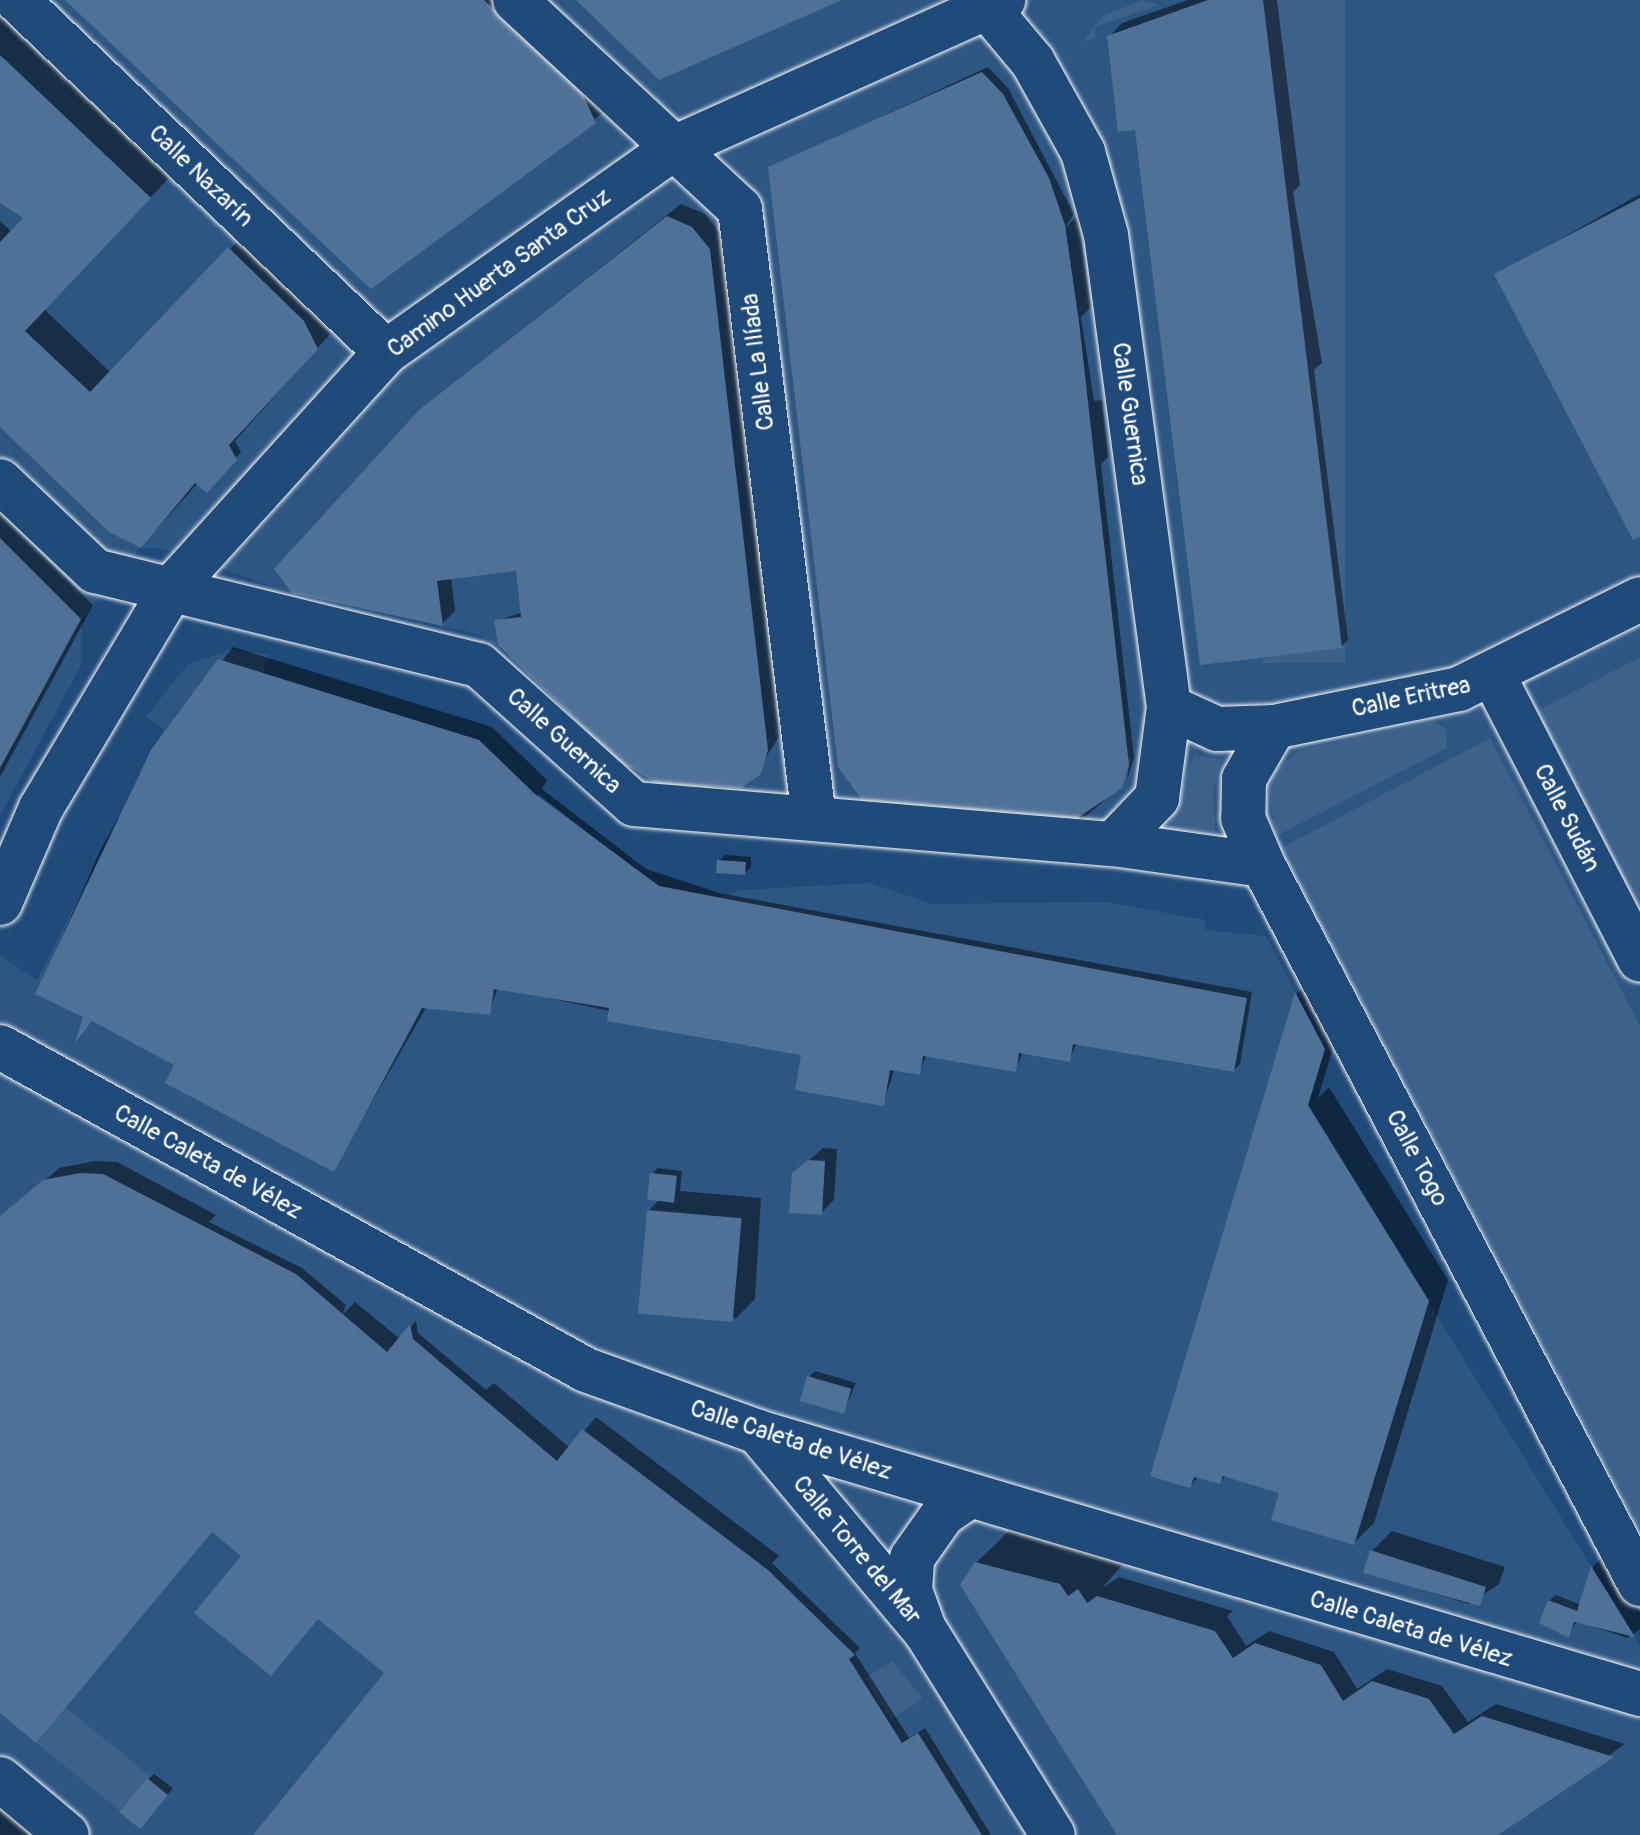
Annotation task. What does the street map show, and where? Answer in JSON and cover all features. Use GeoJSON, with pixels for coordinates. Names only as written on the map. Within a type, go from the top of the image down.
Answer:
{"type":"FeatureCollection","features":[{"type":"Feature","properties":{"kind":"street","name":"Calle Nazarín"},"geometry":{"type":"LineString","coordinates":[[17,0],[386,352]]}},
{"type":"Feature","properties":{"kind":"street","name":"Calle La Ilíada"},"geometry":{"type":"LineString","coordinates":[[515,0],[740,209],[814,819]]}},
{"type":"Feature","properties":{"kind":"street","name":"Camino Huerta Santa Cruz"},"geometry":{"type":"LineString","coordinates":[[0,903],[41,808],[172,588],[386,352],[676,147],[990,2]]}},
{"type":"Feature","properties":{"kind":"street","name":"Calle Guernica"},"geometry":{"type":"LineString","coordinates":[[990,2],[1033,62],[1083,152],[1106,235],[1169,707],[1157,798],[1113,844]]}},
{"type":"Feature","properties":{"kind":"street","name":"Calle Guernica"},"geometry":{"type":"LineString","coordinates":[[0,481],[95,571],[479,665],[634,804],[1113,844],[1263,865]]}},
{"type":"Feature","properties":{"kind":"street","name":"Calle Eritrea"},"geometry":{"type":"LineString","coordinates":[[1169,707],[1217,729],[1274,727],[1494,677],[1640,599]]}},
{"type":"Feature","properties":{"kind":"street","name":"Calle Sudán"},"geometry":{"type":"LineString","coordinates":[[1494,677],[1640,960]]}},
{"type":"Feature","properties":{"kind":"street","name":"Calle Togo"},"geometry":{"type":"LineString","coordinates":[[1274,727],[1244,779],[1243,818],[1263,865],[1640,1584]]}},
{"type":"Feature","properties":{"kind":"street","name":"Calle Caleta de Vélez"},"geometry":{"type":"LineString","coordinates":[[0,1047],[586,1370],[758,1432],[1640,1694]]}},
{"type":"Feature","properties":{"kind":"street","name":"Calle Torre del Mar"},"geometry":{"type":"LineString","coordinates":[[758,1432],[926,1632],[1053,1835]]}},
{"type":"Feature","properties":{"kind":"street","name":"Calle Torre del Mar"},"geometry":{"type":"LineString","coordinates":[[926,1632],[910,1590],[912,1558],[943,1514],[970,1496]]}},
{"type":"Feature","properties":{"kind":"street"},"geometry":{"type":"LineString","coordinates":[[0,1779],[67,1835]]}},
{"type":"Feature","properties":{"kind":"shaded area"},"geometry":{"type":"Polygon","coordinates":[[[0,0],[1640,0],[1640,1529],[1281,848],[657,784],[631,773],[504,649],[477,634],[292,593],[160,548],[140,548],[82,619],[82,663],[0,816],[0,0]]]}},
{"type":"Feature","properties":{"kind":"shaded area"},"geometry":{"type":"Polygon","coordinates":[[[1143,0],[1158,5],[1095,27],[1095,38],[1083,42],[1102,16],[1143,0]]]}},
{"type":"Feature","properties":{"kind":"shaded area"},"geometry":{"type":"Polygon","coordinates":[[[1263,0],[1345,0],[1345,663],[1263,663],[1263,0]]]}},
{"type":"Feature","properties":{"kind":"shaded area"},"geometry":{"type":"Polygon","coordinates":[[[231,650],[269,655],[263,674],[479,740],[535,794],[659,886],[713,899],[741,890],[870,883],[932,904],[1105,902],[1205,920],[1205,930],[1266,936],[1325,1049],[1308,1106],[1640,1646],[1640,1835],[0,1835],[0,955],[37,980],[164,729],[146,717],[188,664],[231,650]]]}},
{"type":"Feature","properties":{"kind":"shaded area"},"geometry":{"type":"Polygon","coordinates":[[[1640,657],[1640,912],[1535,712],[1640,657]]]}},
{"type":"Feature","properties":{"kind":"shaded area"},"geometry":{"type":"Polygon","coordinates":[[[1435,721],[1446,729],[1447,748],[1276,836],[1269,790],[1276,770],[1299,750],[1435,721]]]}},
{"type":"Feature","properties":{"kind":"shaded area"},"geometry":{"type":"Polygon","coordinates":[[[1490,738],[1640,1026],[1640,1529],[1281,848],[1490,738]]]}},
{"type":"Feature","properties":{"kind":"shaded area"},"geometry":{"type":"Polygon","coordinates":[[[1194,755],[1222,759],[1213,790],[1215,832],[1167,829],[1194,755]]]}},
{"type":"Feature","properties":{"kind":"shaded area"},"geometry":{"type":"Polygon","coordinates":[[[892,1661],[923,1699],[892,1719],[865,1678],[892,1661]]]}},
{"type":"Feature","properties":{"kind":"shaded area"},"geometry":{"type":"Polygon","coordinates":[[[65,1707],[150,1776],[121,1811],[36,1743],[65,1707]]]}},
{"type":"Feature","properties":{"kind":"building"},"geometry":{"type":"Polygon","coordinates":[[[65,0],[484,0],[582,93],[596,123],[371,289],[65,0]]]}},
{"type":"Feature","properties":{"kind":"building"},"geometry":{"type":"Polygon","coordinates":[[[576,0],[842,0],[659,80],[576,0]]]}},
{"type":"Feature","properties":{"kind":"building"},"geometry":{"type":"Polygon","coordinates":[[[1208,0],[1263,0],[1342,648],[1200,665],[1135,130],[1118,132],[1107,36],[1208,0]]]}},
{"type":"Feature","properties":{"kind":"building"},"geometry":{"type":"Polygon","coordinates":[[[0,55],[151,198],[25,331],[90,392],[228,247],[304,321],[318,349],[229,445],[237,460],[207,493],[195,483],[141,548],[109,532],[0,427],[0,242],[23,218],[0,203],[0,55]]]}},
{"type":"Feature","properties":{"kind":"building"},"geometry":{"type":"Polygon","coordinates":[[[982,72],[1003,94],[1049,178],[1065,225],[1079,322],[1129,765],[1122,788],[1079,817],[1079,824],[867,807],[838,767],[768,167],[982,72]]]}},
{"type":"Feature","properties":{"kind":"building"},"geometry":{"type":"Polygon","coordinates":[[[1640,198],[1640,537],[1633,540],[1494,274],[1640,198]]]}},
{"type":"Feature","properties":{"kind":"building"},"geometry":{"type":"Polygon","coordinates":[[[667,216],[692,227],[710,249],[768,750],[761,774],[741,788],[657,784],[616,759],[498,645],[494,620],[521,617],[516,571],[437,581],[443,626],[292,593],[274,569],[419,410],[667,216]]]}},
{"type":"Feature","properties":{"kind":"building"},"geometry":{"type":"Polygon","coordinates":[[[0,538],[81,619],[0,768],[0,538]]]}},
{"type":"Feature","properties":{"kind":"building"},"geometry":{"type":"Polygon","coordinates":[[[218,659],[479,740],[535,794],[659,886],[1247,998],[1234,1072],[1073,1044],[1070,1062],[1019,1053],[1016,1072],[923,1056],[920,1075],[890,1070],[884,1106],[795,1090],[801,1055],[607,1021],[609,1008],[494,989],[490,1015],[422,1008],[334,1172],[165,1083],[174,1065],[92,1021],[75,1043],[83,1017],[35,994],[151,750],[218,659]]]}},
{"type":"Feature","properties":{"kind":"building"},"geometry":{"type":"Polygon","coordinates":[[[717,860],[746,862],[745,875],[716,873],[717,860]]]}},
{"type":"Feature","properties":{"kind":"building"},"geometry":{"type":"Polygon","coordinates":[[[1295,992],[1325,1049],[1308,1105],[1429,1301],[1354,1545],[1271,1520],[1279,1493],[1223,1476],[1220,1484],[1194,1477],[1190,1488],[1150,1476],[1295,992]]]}},
{"type":"Feature","properties":{"kind":"building"},"geometry":{"type":"Polygon","coordinates":[[[808,1160],[825,1161],[822,1215],[789,1213],[792,1173],[808,1160]]]}},
{"type":"Feature","properties":{"kind":"building"},"geometry":{"type":"Polygon","coordinates":[[[80,1173],[103,1174],[296,1274],[387,1352],[410,1324],[413,1339],[557,1461],[582,1429],[768,1570],[855,1655],[849,1659],[902,1743],[918,1733],[982,1835],[253,1835],[384,1673],[318,1619],[271,1676],[194,1613],[241,1556],[212,1532],[36,1743],[0,1713],[0,1216],[43,1180],[80,1173]]]}},
{"type":"Feature","properties":{"kind":"building"},"geometry":{"type":"Polygon","coordinates":[[[650,1173],[677,1176],[674,1203],[647,1200],[650,1173]]]}},
{"type":"Feature","properties":{"kind":"building"},"geometry":{"type":"Polygon","coordinates":[[[647,1210],[742,1218],[733,1322],[638,1314],[647,1210]]]}},
{"type":"Feature","properties":{"kind":"building"},"geometry":{"type":"Polygon","coordinates":[[[807,1376],[851,1389],[844,1414],[800,1401],[807,1376]]]}},
{"type":"Feature","properties":{"kind":"building"},"geometry":{"type":"Polygon","coordinates":[[[1370,1550],[1486,1587],[1480,1606],[1363,1573],[1370,1550]]]}},
{"type":"Feature","properties":{"kind":"building"},"geometry":{"type":"Polygon","coordinates":[[[975,1562],[1060,1584],[1068,1596],[1078,1589],[1087,1603],[1097,1596],[1215,1631],[1233,1658],[1255,1643],[1321,1665],[1343,1701],[1372,1681],[1429,1699],[1454,1734],[1482,1716],[1614,1757],[1498,1835],[1117,1835],[960,1585],[975,1562]]]}},
{"type":"Feature","properties":{"kind":"building"},"geometry":{"type":"Polygon","coordinates":[[[1591,1566],[1635,1637],[1574,1622],[1569,1638],[1539,1623],[1548,1600],[1577,1611],[1591,1566]]]}},
{"type":"Feature","properties":{"kind":"building"},"geometry":{"type":"Polygon","coordinates":[[[147,1778],[168,1795],[140,1829],[119,1812],[147,1778]]]}}]}
